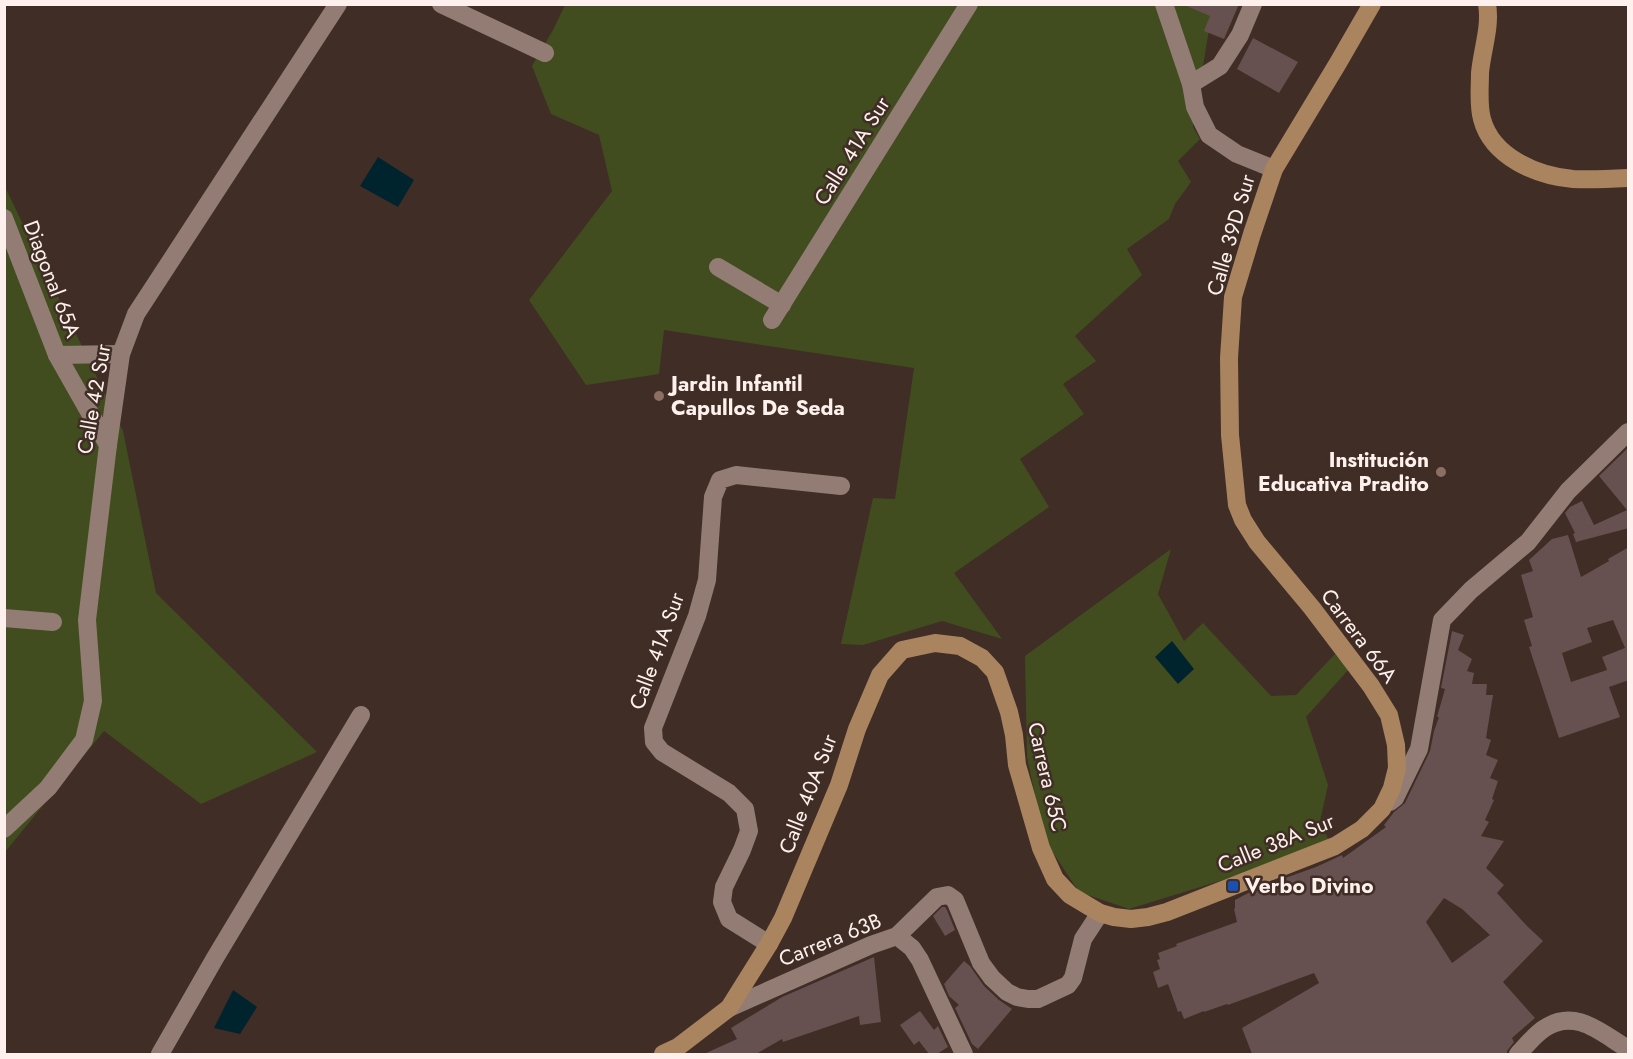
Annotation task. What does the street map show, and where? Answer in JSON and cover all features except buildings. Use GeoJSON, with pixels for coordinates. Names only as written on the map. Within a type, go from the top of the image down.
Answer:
{"type":"FeatureCollection","features":[{"type":"Feature","properties":{"kind":"main road","name":"Calle 39D Sur"},"geometry":{"type":"LineString","coordinates":[[1237,505],[1230,435],[1228,358],[1233,297],[1274,169],[1372,4]]}},
{"type":"Feature","properties":{"kind":"main road"},"geometry":{"type":"LineString","coordinates":[[1487,4],[1489,15],[1481,62],[1479,97],[1481,118],[1487,133],[1498,147],[1513,159],[1539,173],[1573,179],[1629,178]]}},
{"type":"Feature","properties":{"kind":"main road","name":"Carrera 66A"},"geometry":{"type":"LineString","coordinates":[[1237,505],[1243,520],[1257,542],[1312,608],[1371,686],[1389,715],[1396,745],[1397,768],[1392,788],[1382,808]]}},
{"type":"Feature","properties":{"kind":"main road","name":"Calle 40A Sur"},"geometry":{"type":"LineString","coordinates":[[729,1008],[783,918],[830,808],[857,729],[880,675],[902,650],[935,643],[960,646]]}},
{"type":"Feature","properties":{"kind":"main road","name":"Carrera 65C"},"geometry":{"type":"LineString","coordinates":[[960,646],[982,658],[995,672],[1009,712],[1017,765],[1041,848],[1055,879],[1070,895],[1100,913]]}},
{"type":"Feature","properties":{"kind":"main road","name":"Calle 38A Sur"},"geometry":{"type":"LineString","coordinates":[[1100,913],[1131,919],[1167,912],[1335,846],[1362,829],[1382,808]]}},
{"type":"Feature","properties":{"kind":"main road","name":"Carrera 63B"},"geometry":{"type":"LineString","coordinates":[[663,1054],[678,1047],[729,1008]]}},
{"type":"Feature","properties":{"kind":"street","name":"Calle 42 Sur"},"geometry":{"type":"LineString","coordinates":[[4,829],[48,788],[84,740],[93,701],[87,620],[108,445],[121,354],[136,314],[338,4]]}},
{"type":"Feature","properties":{"kind":"street"},"geometry":{"type":"LineString","coordinates":[[441,4],[545,53]]}},
{"type":"Feature","properties":{"kind":"street","name":"Calle 41A Sur"},"geometry":{"type":"LineString","coordinates":[[772,320],[969,4]]}},
{"type":"Feature","properties":{"kind":"street"},"geometry":{"type":"LineString","coordinates":[[1164,4],[1191,84],[1195,107],[1209,135],[1237,154],[1274,169]]}},
{"type":"Feature","properties":{"kind":"street"},"geometry":{"type":"LineString","coordinates":[[1191,84],[1220,66],[1240,35],[1253,4]]}},
{"type":"Feature","properties":{"kind":"street","name":"Diagonal 65A"},"geometry":{"type":"LineString","coordinates":[[4,218],[57,355],[108,445]]}},
{"type":"Feature","properties":{"kind":"street"},"geometry":{"type":"LineString","coordinates":[[718,267],[782,305]]}},
{"type":"Feature","properties":{"kind":"street","name":"Diagonal 65A"},"geometry":{"type":"LineString","coordinates":[[57,355],[121,354]]}},
{"type":"Feature","properties":{"kind":"street","name":"Calle 38A Sur"},"geometry":{"type":"LineString","coordinates":[[1382,808],[1395,798],[1419,749],[1442,620],[1471,590],[1528,542],[1568,491],[1629,432]]}},
{"type":"Feature","properties":{"kind":"street","name":"Calle 41A Sur"},"geometry":{"type":"LineString","coordinates":[[769,944],[729,919],[722,902],[724,887],[749,831],[745,809],[729,792],[662,752],[654,742],[653,728],[697,616],[707,580],[713,497],[720,480],[736,475],[841,486]]}},
{"type":"Feature","properties":{"kind":"street"},"geometry":{"type":"LineString","coordinates":[[4,618],[53,622]]}},
{"type":"Feature","properties":{"kind":"street"},"geometry":{"type":"LineString","coordinates":[[160,1054],[361,715]]}},
{"type":"Feature","properties":{"kind":"street"},"geometry":{"type":"LineString","coordinates":[[897,936],[937,897],[948,895],[955,900],[981,963],[992,978],[1007,992],[1017,997],[1038,999],[1068,985],[1073,978],[1083,939],[1100,913]]}},
{"type":"Feature","properties":{"kind":"street","name":"Carrera 63B"},"geometry":{"type":"LineString","coordinates":[[729,1008],[871,945],[897,936],[912,948],[920,960],[964,1054]]}},
{"type":"Feature","properties":{"kind":"street"},"geometry":{"type":"LineString","coordinates":[[1518,1054],[1544,1028],[1564,1019],[1577,1020],[1629,1049]]}},
{"type":"Feature","properties":{"kind":"green space"},"geometry":{"type":"Polygon","coordinates":[[[565,5],[1213,5],[1193,127],[1200,139],[1178,161],[1191,182],[1175,204],[1169,219],[1127,249],[1142,275],[1075,336],[1096,361],[1063,384],[1084,414],[1020,459],[1049,507],[954,573],[1002,639],[942,621],[863,645],[841,644],[873,498],[895,499],[914,368],[664,330],[659,374],[586,385],[529,300],[612,191],[599,135],[551,114],[532,66],[565,5]]]}},
{"type":"Feature","properties":{"kind":"green space"},"geometry":{"type":"Polygon","coordinates":[[[4,185],[123,431],[156,593],[317,752],[201,804],[104,731],[5,852],[4,185]]]}},
{"type":"Feature","properties":{"kind":"green space"},"geometry":{"type":"Polygon","coordinates":[[[1171,549],[1158,594],[1184,641],[1203,623],[1271,696],[1296,695],[1335,654],[1349,669],[1306,717],[1328,785],[1320,821],[1329,841],[1223,880],[1129,909],[1079,892],[1044,839],[1027,757],[1025,656],[1171,549]]]}},
{"type":"Feature","properties":{"kind":"water"},"geometry":{"type":"Polygon","coordinates":[[[378,157],[414,180],[398,207],[360,186],[378,157]]]}},
{"type":"Feature","properties":{"kind":"water"},"geometry":{"type":"Polygon","coordinates":[[[1172,641],[1194,669],[1178,684],[1155,657],[1172,641]]]}},
{"type":"Feature","properties":{"kind":"water"},"geometry":{"type":"Polygon","coordinates":[[[233,990],[257,1007],[240,1034],[214,1028],[233,990]]]}},
{"type":"Feature","properties":{"kind":"place","name":"Jardin Infantil Capullos De Seda"},"geometry":{"type":"Point","coordinates":[659,396]}},
{"type":"Feature","properties":{"kind":"place","name":"Institución Educativa Pradito"},"geometry":{"type":"Point","coordinates":[1441,472]}},
{"type":"Feature","properties":{"kind":"place","name":"Verbo Divino"},"geometry":{"type":"Point","coordinates":[1233,886]}}]}
